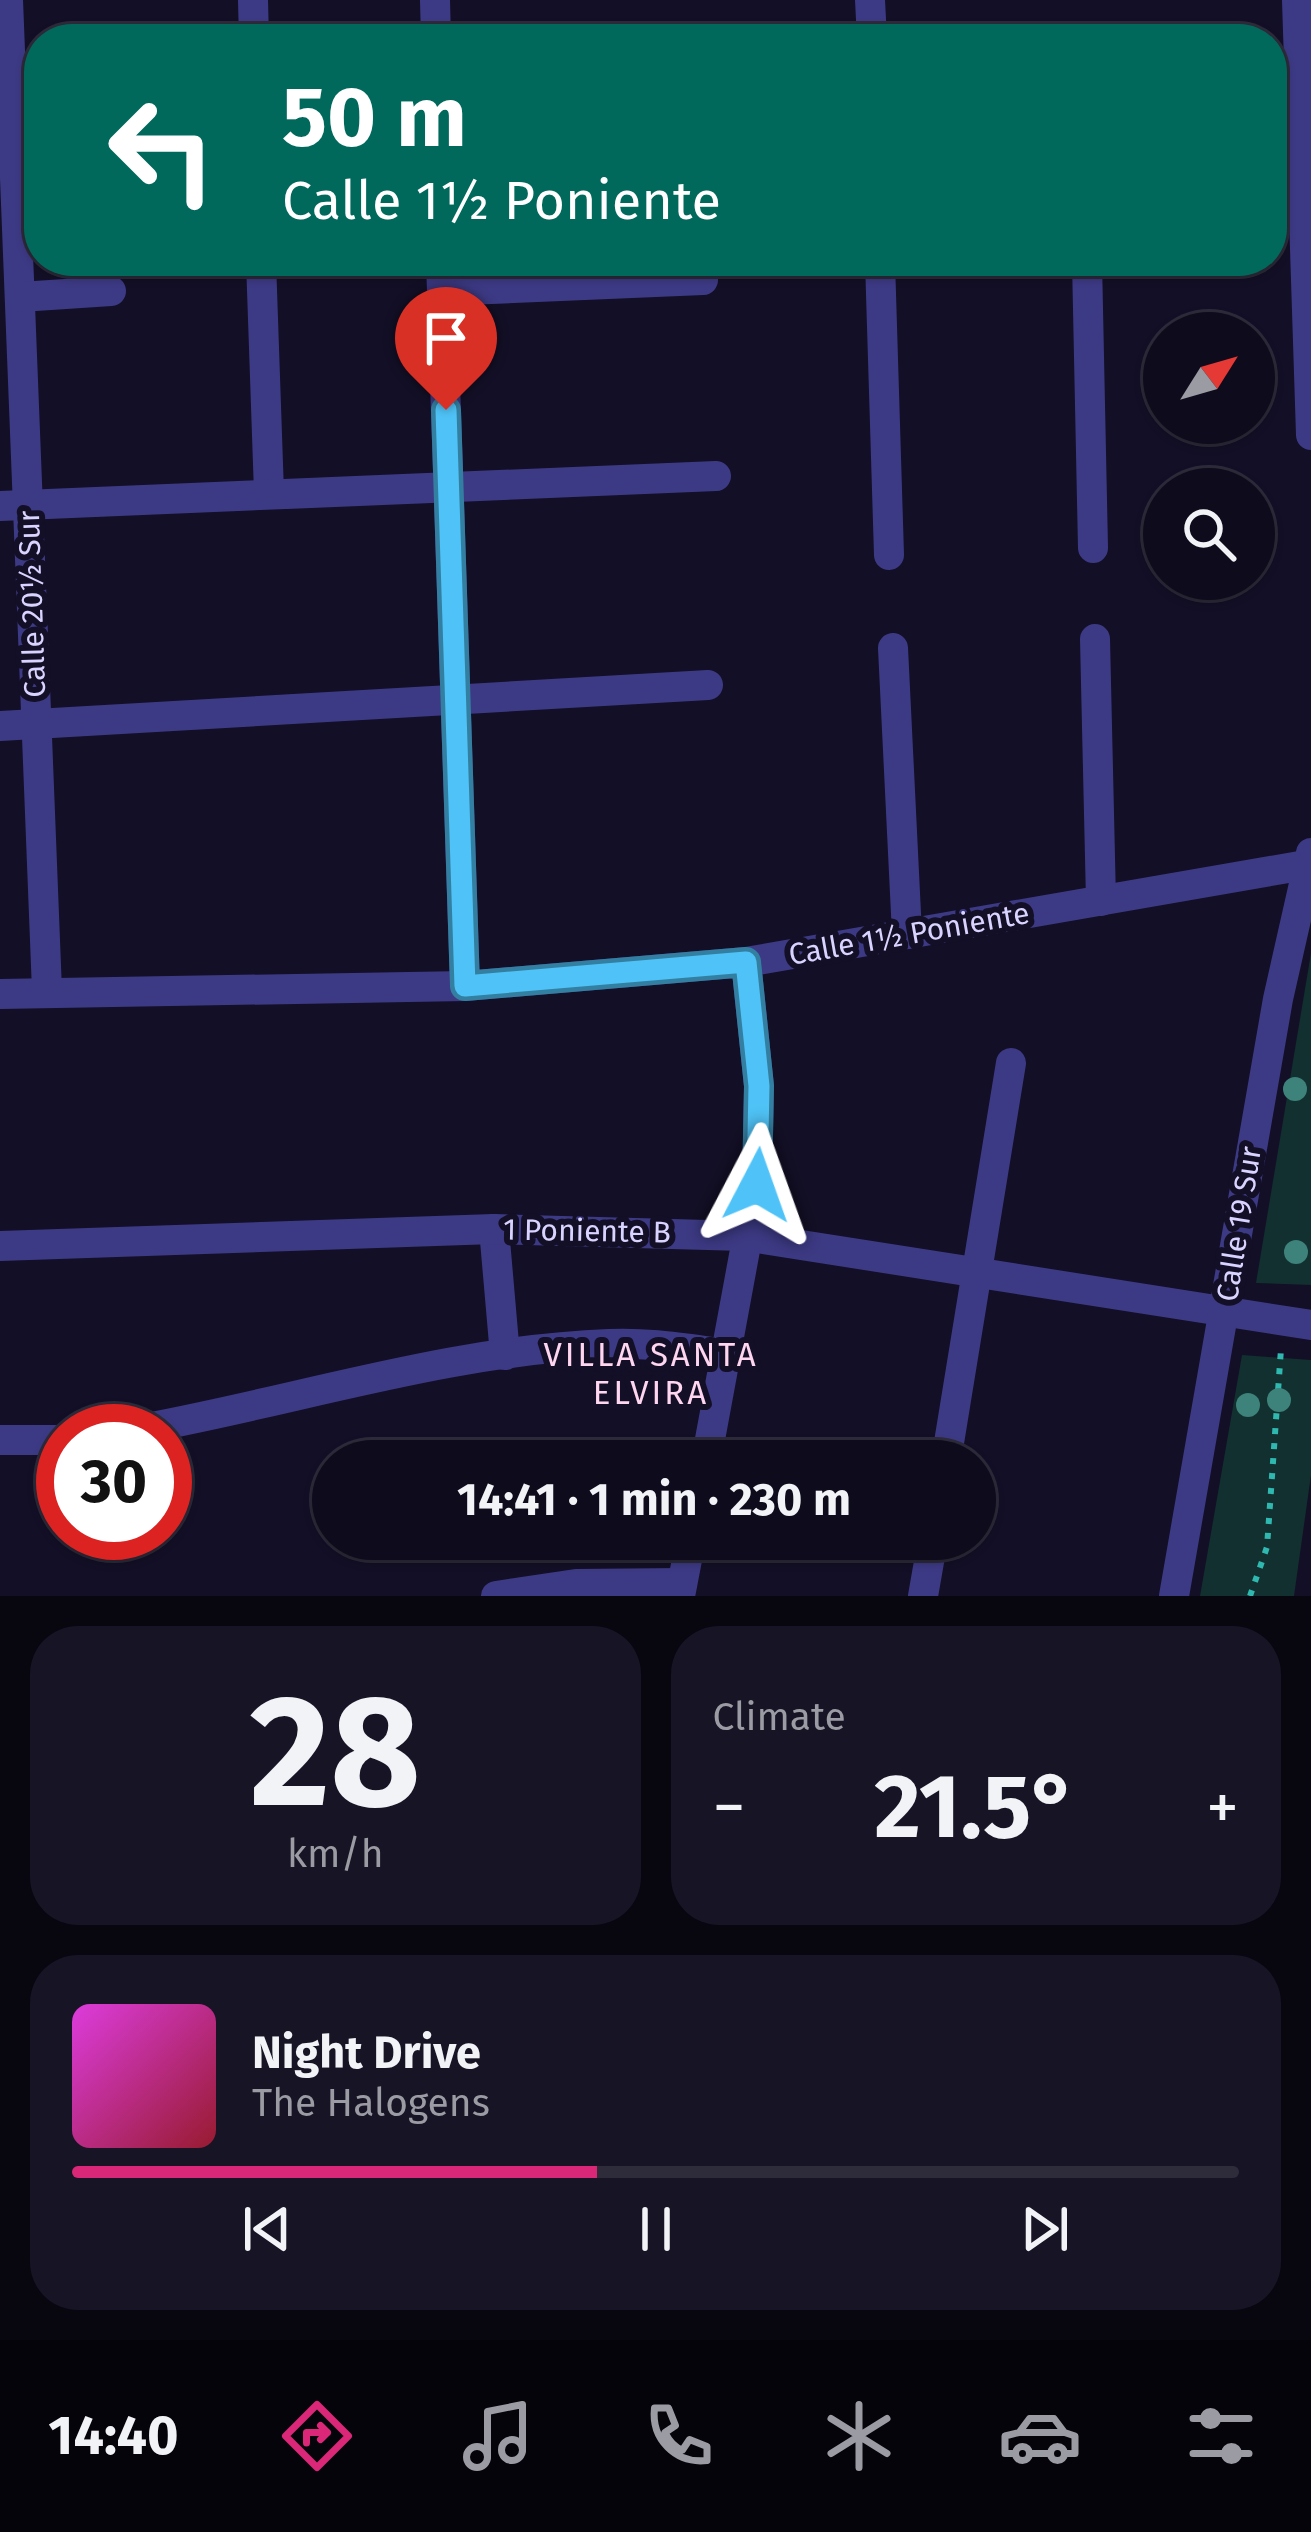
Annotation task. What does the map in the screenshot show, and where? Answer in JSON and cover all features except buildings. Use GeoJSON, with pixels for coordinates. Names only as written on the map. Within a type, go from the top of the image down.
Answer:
{"type":"FeatureCollection","features":[{"type":"Feature","properties":{"kind":"street","name":"Calle 20½ Sur"},"geometry":{"type":"LineString","coordinates":[[8,0],[24,74]]}},
{"type":"Feature","properties":{"kind":"street"},"geometry":{"type":"LineString","coordinates":[[1297,0],[1294,61],[1311,435]]}},
{"type":"Feature","properties":{"kind":"street","name":"Calle 20½ Sur"},"geometry":{"type":"LineString","coordinates":[[24,123],[14,505],[37,724],[47,992]]}},
{"type":"Feature","properties":{"kind":"street"},"geometry":{"type":"LineString","coordinates":[[262,276],[269,493]]}},
{"type":"Feature","properties":{"kind":"street"},"geometry":{"type":"LineString","coordinates":[[465,986],[442,276],[703,280]]}},
{"type":"Feature","properties":{"kind":"street"},"geometry":{"type":"LineString","coordinates":[[881,276],[890,555]]}},
{"type":"Feature","properties":{"kind":"street"},"geometry":{"type":"LineString","coordinates":[[1087,276],[1093,548]]}},
{"type":"Feature","properties":{"kind":"street"},"geometry":{"type":"LineString","coordinates":[[20,297],[110,291]]}},
{"type":"Feature","properties":{"kind":"street"},"geometry":{"type":"LineString","coordinates":[[14,505],[716,476]]}},
{"type":"Feature","properties":{"kind":"street"},"geometry":{"type":"LineString","coordinates":[[1095,639],[1101,901]]}},
{"type":"Feature","properties":{"kind":"street"},"geometry":{"type":"LineString","coordinates":[[893,648],[907,934]]}},
{"type":"Feature","properties":{"kind":"street"},"geometry":{"type":"LineString","coordinates":[[0,726],[708,685]]}},
{"type":"Feature","properties":{"kind":"street","name":"Calle 1½ Poniente"},"geometry":{"type":"LineString","coordinates":[[0,994],[465,986],[746,962],[1310,860]]}},
{"type":"Feature","properties":{"kind":"street","name":"Calle 19 Sur"},"geometry":{"type":"LineString","coordinates":[[1174,1596],[1278,999],[1310,860]]}},
{"type":"Feature","properties":{"kind":"street"},"geometry":{"type":"LineString","coordinates":[[710,1440],[744,1236],[757,1185],[761,1130],[746,962]]}},
{"type":"Feature","properties":{"kind":"street"},"geometry":{"type":"LineString","coordinates":[[949,1440],[1011,1064]]}},
{"type":"Feature","properties":{"kind":"street"},"geometry":{"type":"LineString","coordinates":[[494,1229],[505,1355]]}},
{"type":"Feature","properties":{"kind":"street","name":"1 Poniente B"},"geometry":{"type":"LineString","coordinates":[[0,1246],[494,1229],[744,1236],[1297,1323]]}},
{"type":"Feature","properties":{"kind":"street"},"geometry":{"type":"LineString","coordinates":[[192,1418],[505,1355],[609,1344],[728,1354]]}},
{"type":"Feature","properties":{"kind":"street"},"geometry":{"type":"LineString","coordinates":[[0,1440],[36,1440]]}},
{"type":"Feature","properties":{"kind":"street"},"geometry":{"type":"LineString","coordinates":[[496,1596],[576,1584],[681,1590],[687,1560]]}},
{"type":"Feature","properties":{"kind":"street"},"geometry":{"type":"LineString","coordinates":[[923,1596],[929,1560]]}},
{"type":"Feature","properties":{"kind":"path"},"geometry":{"type":"LineString","coordinates":[[1250,1596],[1267,1547],[1297,1323]]}},
{"type":"Feature","properties":{"kind":"green space"},"geometry":{"type":"Polygon","coordinates":[[[1311,953],[1311,1285],[1256,1283],[1311,953]]]}},
{"type":"Feature","properties":{"kind":"green space"},"geometry":{"type":"Polygon","coordinates":[[[1242,1355],[1311,1360],[1311,1475],[1294,1596],[1200,1596],[1242,1355]]]}},
{"type":"Feature","properties":{"kind":"district","name":"VILLA SANTA ELVIRA"},"geometry":{"type":"Point","coordinates":[651,1373]}},
{"type":"Feature","properties":{"kind":"route"},"geometry":{"type":"LineString","coordinates":[[446,410],[465,986],[746,962],[759,1086],[757,1185]]}}]}
